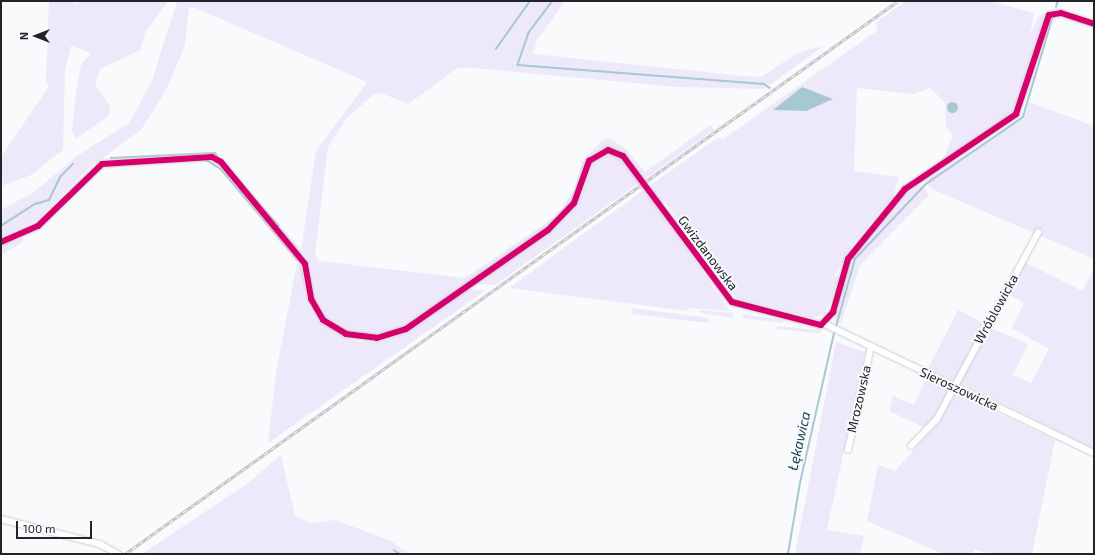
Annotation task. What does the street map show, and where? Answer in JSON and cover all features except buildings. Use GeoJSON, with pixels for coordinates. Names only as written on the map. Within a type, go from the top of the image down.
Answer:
{"type":"FeatureCollection","features":[{"type":"Feature","properties":{"kind":"street"},"geometry":{"type":"LineString","coordinates":[[825,324],[833,312],[848,259],[905,189],[1016,114],[1049,15],[1061,13],[1094,24]]}},
{"type":"Feature","properties":{"kind":"street","name":"Gwizdanowska"},"geometry":{"type":"LineString","coordinates":[[1,242],[38,226],[102,164],[208,156],[221,162],[305,264],[314,307],[334,329],[367,339],[398,333],[559,221],[574,203],[589,161],[608,150],[623,156],[732,302],[810,324],[825,324]]}},
{"type":"Feature","properties":{"kind":"street","name":"Wróblowicka"},"geometry":{"type":"LineString","coordinates":[[912,446],[937,419],[1038,233]]}},
{"type":"Feature","properties":{"kind":"street","name":"Sieroszowicka"},"geometry":{"type":"LineString","coordinates":[[825,324],[1094,453]]}},
{"type":"Feature","properties":{"kind":"street","name":"Mrozowska"},"geometry":{"type":"LineString","coordinates":[[848,450],[871,347]]}},
{"type":"Feature","properties":{"kind":"street"},"geometry":{"type":"LineString","coordinates":[[1,519],[100,544],[118,554]]}},
{"type":"Feature","properties":{"kind":"shaded area"},"geometry":{"type":"Polygon","coordinates":[[[49,1],[75,1],[77,5],[79,1],[168,1],[145,33],[140,50],[100,69],[95,84],[110,106],[109,115],[76,139],[72,131],[76,92],[81,65],[91,53],[71,46],[65,70],[63,150],[31,175],[1,186],[1,157],[49,86],[46,81],[49,1]]]}},
{"type":"Feature","properties":{"kind":"shaded area"},"geometry":{"type":"Polygon","coordinates":[[[177,1],[565,1],[537,40],[533,54],[744,76],[761,77],[798,53],[825,45],[764,89],[677,87],[474,68],[457,68],[408,104],[381,93],[374,94],[346,119],[328,147],[315,253],[319,261],[465,278],[558,215],[575,188],[582,163],[602,140],[610,138],[627,150],[645,172],[710,125],[714,130],[644,180],[618,149],[593,153],[584,165],[572,201],[547,228],[405,327],[376,336],[346,331],[324,318],[315,306],[309,264],[276,226],[278,223],[301,250],[316,151],[367,82],[196,8],[189,7],[185,45],[167,88],[141,130],[89,168],[35,222],[1,237],[1,210],[34,192],[77,156],[129,123],[152,81],[177,1]]]}},
{"type":"Feature","properties":{"kind":"shaded area"},"geometry":{"type":"Polygon","coordinates":[[[906,1],[989,1],[1034,13],[1030,36],[1039,15],[1047,13],[1014,112],[950,157],[945,156],[953,134],[946,127],[945,102],[930,88],[914,94],[857,88],[854,171],[899,177],[893,197],[852,245],[834,277],[839,276],[825,314],[814,318],[738,299],[718,277],[665,202],[662,204],[649,186],[719,137],[722,140],[878,30],[875,23],[906,1]]]}},
{"type":"Feature","properties":{"kind":"shaded area"},"geometry":{"type":"Polygon","coordinates":[[[1029,102],[1094,126],[1094,259],[932,189],[924,181],[1024,118],[1029,102]]]}},
{"type":"Feature","properties":{"kind":"shaded area"},"geometry":{"type":"Polygon","coordinates":[[[605,154],[614,154],[627,165],[639,183],[495,285],[476,284],[547,235],[568,215],[581,197],[593,161],[605,154]]]}},
{"type":"Feature","properties":{"kind":"shaded area"},"geometry":{"type":"Polygon","coordinates":[[[921,184],[929,195],[860,265],[841,323],[834,321],[849,262],[904,194],[921,184]]]}},
{"type":"Feature","properties":{"kind":"shaded area"},"geometry":{"type":"Polygon","coordinates":[[[645,189],[730,311],[689,308],[688,311],[509,288],[645,189]]]}},
{"type":"Feature","properties":{"kind":"shaded area"},"geometry":{"type":"Polygon","coordinates":[[[23,237],[23,242],[1,255],[1,245],[23,237]]]}},
{"type":"Feature","properties":{"kind":"shaded area"},"geometry":{"type":"Polygon","coordinates":[[[1024,262],[1082,291],[1094,269],[1094,449],[959,383],[991,328],[1028,344],[1013,375],[1031,383],[1049,349],[1012,328],[1024,303],[1007,293],[1024,262]]]}},
{"type":"Feature","properties":{"kind":"shaded area"},"geometry":{"type":"Polygon","coordinates":[[[297,263],[303,270],[306,301],[318,321],[350,340],[363,342],[388,340],[402,334],[469,289],[485,291],[268,443],[276,372],[297,263]]]}},
{"type":"Feature","properties":{"kind":"shaded area"},"geometry":{"type":"Polygon","coordinates":[[[632,308],[710,318],[708,323],[632,314],[632,308]]]}},
{"type":"Feature","properties":{"kind":"shaded area"},"geometry":{"type":"Polygon","coordinates":[[[700,310],[733,313],[732,318],[700,313],[700,310]]]}},
{"type":"Feature","properties":{"kind":"shaded area"},"geometry":{"type":"Polygon","coordinates":[[[958,310],[984,323],[954,381],[928,368],[958,310]]]}},
{"type":"Feature","properties":{"kind":"shaded area"},"geometry":{"type":"Polygon","coordinates":[[[743,314],[783,320],[784,323],[743,318],[743,314]]]}},
{"type":"Feature","properties":{"kind":"shaded area"},"geometry":{"type":"Polygon","coordinates":[[[777,326],[821,331],[820,334],[777,329],[777,326]]]}},
{"type":"Feature","properties":{"kind":"shaded area"},"geometry":{"type":"Polygon","coordinates":[[[836,342],[865,352],[827,530],[864,536],[860,554],[795,554],[836,342]]]}},
{"type":"Feature","properties":{"kind":"shaded area"},"geometry":{"type":"Polygon","coordinates":[[[926,379],[948,390],[936,417],[925,428],[889,411],[893,396],[914,405],[926,379]]]}},
{"type":"Feature","properties":{"kind":"shaded area"},"geometry":{"type":"Polygon","coordinates":[[[956,393],[1055,440],[1032,554],[990,554],[974,549],[973,554],[944,554],[867,521],[878,465],[895,471],[934,427],[956,393]]]}},
{"type":"Feature","properties":{"kind":"shaded area"},"geometry":{"type":"Polygon","coordinates":[[[281,455],[295,516],[310,523],[335,520],[391,541],[408,554],[142,554],[247,484],[281,455]]]}},
{"type":"Feature","properties":{"kind":"water"},"geometry":{"type":"Polygon","coordinates":[[[802,87],[833,99],[806,111],[773,110],[802,87]]]}},
{"type":"Feature","properties":{"kind":"water"},"geometry":{"type":"Polygon","coordinates":[[[952,101],[956,103],[958,107],[956,111],[952,113],[948,111],[946,107],[948,103],[952,101]]]}},
{"type":"Feature","properties":{"kind":"waterway"},"geometry":{"type":"LineString","coordinates":[[496,49],[530,1]]}},
{"type":"Feature","properties":{"kind":"waterway"},"geometry":{"type":"LineString","coordinates":[[553,1],[529,33],[518,65],[764,84],[770,88]]}},
{"type":"Feature","properties":{"kind":"waterway","name":"Łękawica"},"geometry":{"type":"LineString","coordinates":[[1056,7],[1058,1]]}},
{"type":"Feature","properties":{"kind":"waterway","name":"Łękawica"},"geometry":{"type":"LineString","coordinates":[[836,327],[855,259],[926,184],[1023,117],[1053,16]]}},
{"type":"Feature","properties":{"kind":"waterway"},"geometry":{"type":"LineString","coordinates":[[111,158],[215,153],[279,226]]}},
{"type":"Feature","properties":{"kind":"waterway"},"geometry":{"type":"LineString","coordinates":[[206,160],[221,169],[297,259]]}},
{"type":"Feature","properties":{"kind":"waterway"},"geometry":{"type":"LineString","coordinates":[[1,226],[35,204],[49,200],[60,177],[73,164]]}},
{"type":"Feature","properties":{"kind":"waterway","name":"Łękawica"},"geometry":{"type":"LineString","coordinates":[[788,554],[800,483],[834,333]]}},
{"type":"Feature","properties":{"kind":"waterway"},"geometry":{"type":"LineString","coordinates":[[394,550],[400,554]]}},
{"type":"Feature","properties":{"kind":"railway"},"geometry":{"type":"LineString","coordinates":[[125,554],[898,1]]}},
{"type":"Feature","properties":{"kind":"cycle path"},"geometry":{"type":"LineString","coordinates":[[1,242],[38,226],[102,164],[212,157],[221,162],[305,264],[311,299],[323,320],[346,334],[377,338],[406,329],[548,230],[574,203],[589,161],[608,150],[623,156],[732,302],[821,325],[833,312],[848,259],[905,189],[1016,114],[1049,15],[1061,13],[1094,24]]}}]}
